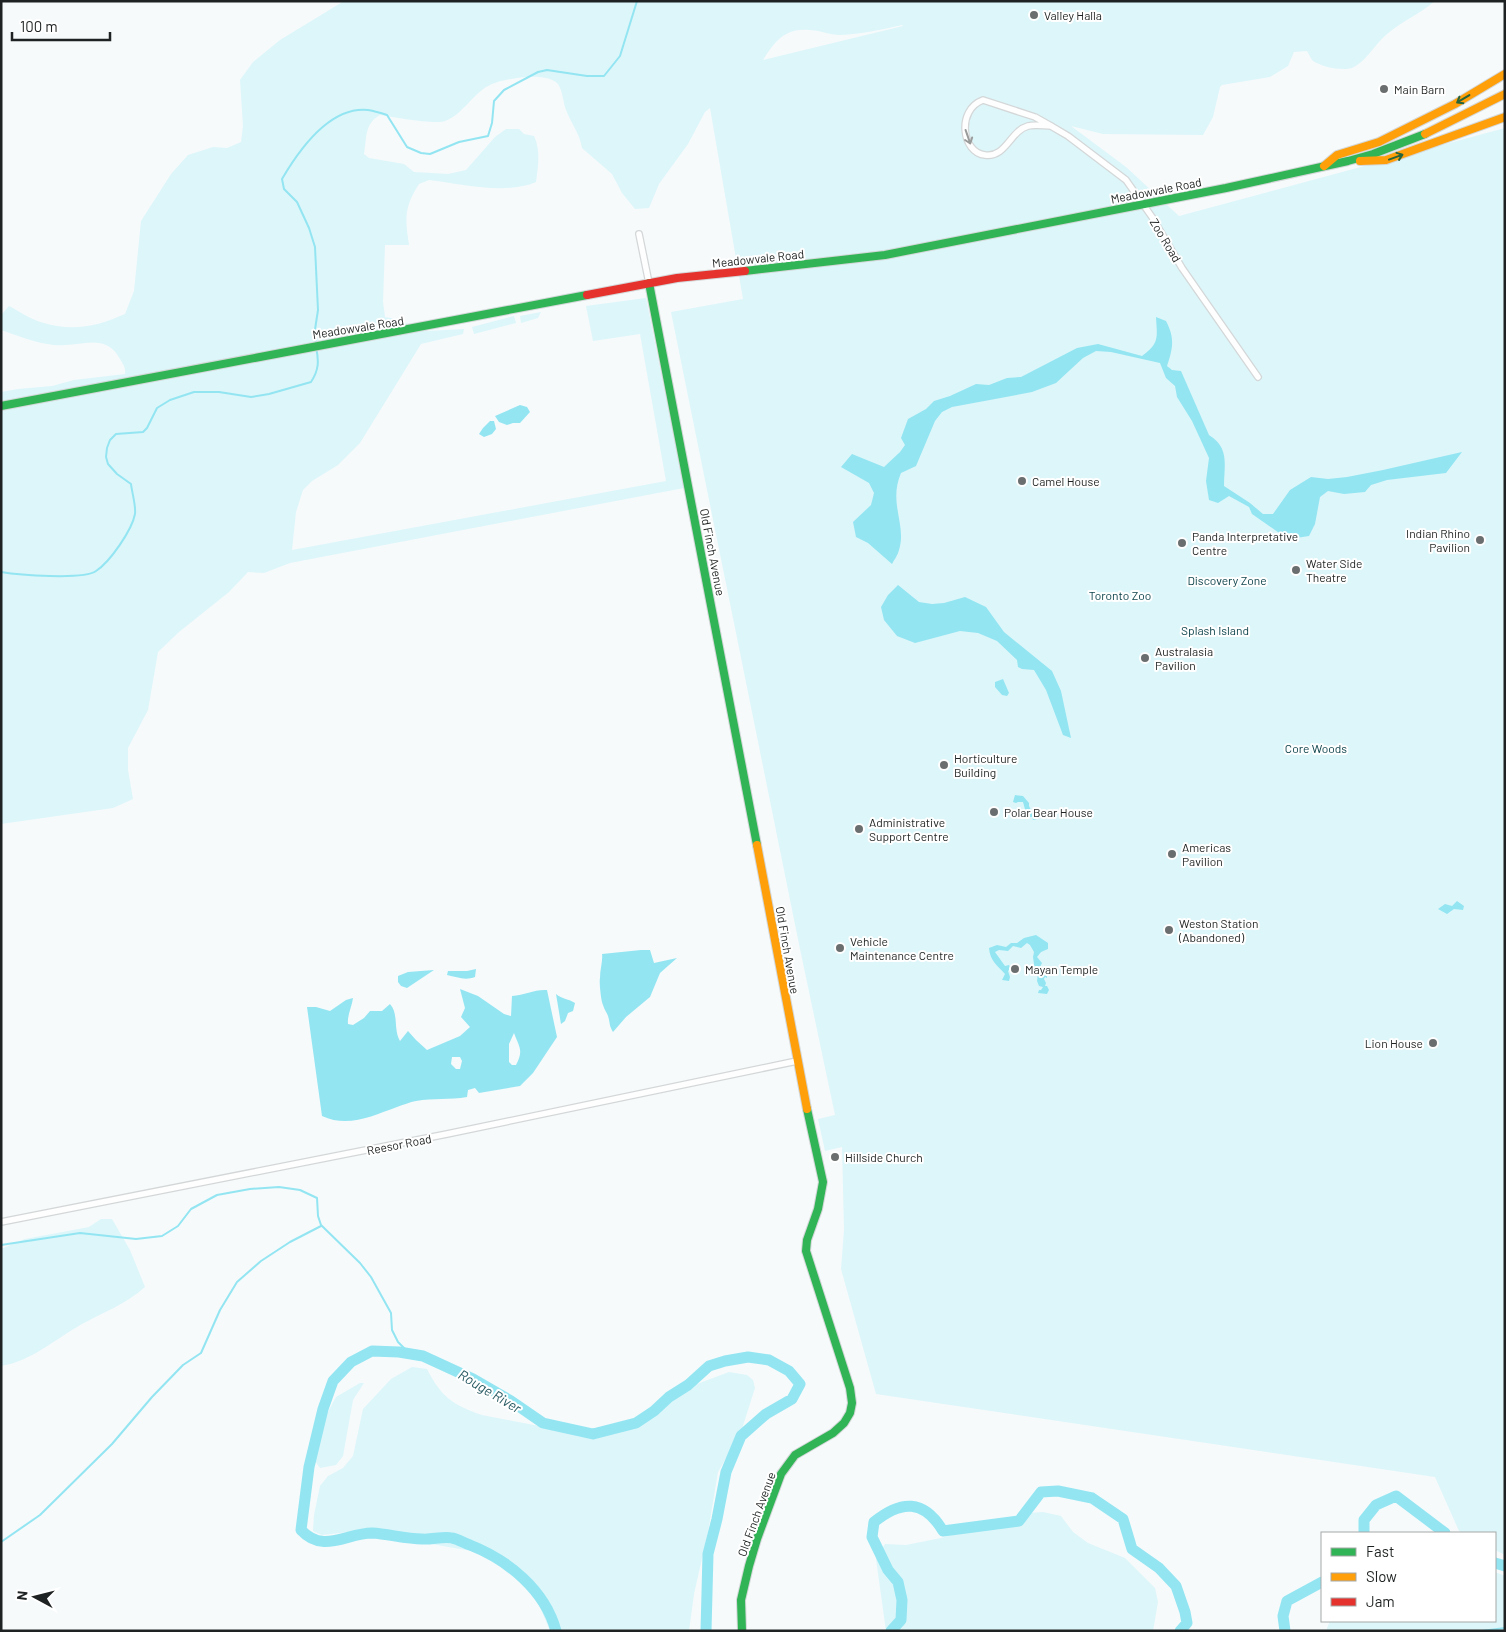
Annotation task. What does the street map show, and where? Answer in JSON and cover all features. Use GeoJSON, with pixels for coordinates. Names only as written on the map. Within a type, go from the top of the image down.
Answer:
{"type":"FeatureCollection","features":[{"type":"Feature","properties":{"kind":"street"},"geometry":{"type":"LineString","coordinates":[[1323,167],[1337,155],[1379,142],[1455,104],[1505,74]]}},
{"type":"Feature","properties":{"kind":"street","name":"Meadowvale Road"},"geometry":{"type":"LineString","coordinates":[[1,406],[677,278],[885,255],[1323,167],[1381,151],[1432,132],[1505,94]]}},
{"type":"Feature","properties":{"kind":"street","name":"Zoo Road"},"geometry":{"type":"LineString","coordinates":[[1051,126],[1027,126],[1017,132],[1002,150],[990,155],[979,154],[975,151],[968,140],[965,128],[967,113],[971,106],[983,100],[1035,117],[1051,126],[1068,136],[1120,174],[1132,186],[1182,268],[1258,377]]}},
{"type":"Feature","properties":{"kind":"street"},"geometry":{"type":"LineString","coordinates":[[1348,161],[1386,160],[1505,117]]}},
{"type":"Feature","properties":{"kind":"street","name":"Old Finch Avenue"},"geometry":{"type":"LineString","coordinates":[[639,234],[650,283],[797,1061],[823,1182],[818,1209],[807,1240],[806,1250],[850,1388],[852,1403],[850,1414],[844,1423],[833,1433],[795,1455],[781,1474],[757,1539],[747,1575],[741,1600],[742,1631]]}},
{"type":"Feature","properties":{"kind":"street","name":"Reesor Road"},"geometry":{"type":"LineString","coordinates":[[1,1222],[456,1132],[797,1061]]}},
{"type":"Feature","properties":{"kind":"green space","name":"Toronto Zoo"},"geometry":{"type":"Polygon","coordinates":[[[344,1],[1435,1],[1387,34],[1354,67],[1339,69],[1328,67],[1313,61],[1307,51],[1294,52],[1288,66],[1270,77],[1222,85],[1213,117],[1203,135],[1103,134],[1071,126],[1126,167],[1179,216],[1505,128],[1505,1555],[1496,1550],[1496,1532],[1459,1531],[1435,1477],[876,1394],[841,1269],[844,1230],[842,1147],[825,1151],[818,1119],[835,1115],[671,312],[743,299],[710,108],[705,112],[688,144],[659,184],[649,208],[635,209],[622,193],[612,174],[582,148],[566,110],[560,87],[553,80],[526,77],[492,84],[479,92],[452,118],[445,121],[424,121],[380,115],[371,123],[367,132],[364,154],[369,158],[404,164],[414,172],[448,174],[466,170],[495,137],[506,129],[519,129],[524,134],[534,136],[538,147],[536,182],[511,188],[469,186],[429,180],[419,184],[414,192],[407,213],[409,245],[385,245],[383,302],[385,317],[396,319],[427,331],[464,329],[463,334],[421,344],[360,443],[338,465],[312,481],[303,490],[296,512],[292,550],[666,481],[640,334],[593,341],[586,306],[646,298],[684,488],[290,563],[264,573],[248,572],[229,592],[179,632],[158,652],[148,710],[128,748],[128,770],[133,799],[113,808],[1,824],[1,392],[52,386],[74,380],[125,374],[125,372],[124,366],[114,350],[107,345],[91,343],[54,345],[34,341],[1,330],[1,315],[9,306],[40,322],[55,326],[76,327],[105,322],[125,314],[134,291],[141,221],[171,174],[188,155],[213,147],[227,148],[241,142],[243,126],[240,80],[253,62],[280,40],[344,1]],[[903,26],[840,35],[813,30],[793,31],[781,37],[763,60],[903,26]]]}},
{"type":"Feature","properties":{"kind":"green space"},"geometry":{"type":"Polygon","coordinates":[[[541,312],[538,318],[521,323],[520,316],[541,312]]]}},
{"type":"Feature","properties":{"kind":"green space"},"geometry":{"type":"Polygon","coordinates":[[[514,316],[516,323],[474,334],[472,327],[514,316]]]}},
{"type":"Feature","properties":{"kind":"green space"},"geometry":{"type":"Polygon","coordinates":[[[101,1219],[112,1219],[130,1250],[145,1287],[123,1303],[82,1324],[33,1354],[1,1366],[1,1249],[25,1239],[89,1227],[101,1219]]]}},
{"type":"Feature","properties":{"kind":"green space"},"geometry":{"type":"Polygon","coordinates":[[[412,1367],[427,1369],[437,1387],[449,1399],[463,1408],[482,1415],[595,1437],[630,1426],[697,1384],[729,1372],[747,1375],[753,1380],[755,1388],[741,1432],[718,1472],[708,1532],[694,1594],[689,1631],[550,1631],[530,1583],[515,1569],[497,1558],[483,1553],[357,1531],[322,1535],[313,1531],[320,1486],[328,1476],[343,1468],[353,1456],[363,1409],[391,1379],[412,1367]]]}},
{"type":"Feature","properties":{"kind":"green space"},"geometry":{"type":"Polygon","coordinates":[[[360,1383],[364,1383],[353,1400],[343,1456],[336,1465],[320,1468],[315,1461],[325,1417],[336,1397],[360,1383]]]}},
{"type":"Feature","properties":{"kind":"green space"},"geometry":{"type":"Polygon","coordinates":[[[1043,1512],[1061,1516],[1073,1532],[1088,1543],[1125,1558],[1155,1588],[1158,1602],[1153,1631],[886,1631],[876,1559],[885,1544],[906,1545],[941,1538],[1028,1513],[1043,1512]]]}},
{"type":"Feature","properties":{"kind":"green space"},"geometry":{"type":"Polygon","coordinates":[[[1496,1572],[1505,1576],[1505,1631],[1326,1631],[1330,1622],[1496,1622],[1496,1572]]]}},
{"type":"Feature","properties":{"kind":"water"},"geometry":{"type":"Polygon","coordinates":[[[1156,317],[1166,321],[1171,333],[1172,348],[1167,366],[1172,370],[1181,371],[1209,435],[1216,440],[1223,451],[1225,464],[1224,486],[1263,514],[1273,514],[1290,490],[1311,477],[1328,479],[1347,477],[1462,452],[1446,473],[1387,480],[1371,485],[1365,492],[1344,494],[1328,491],[1320,497],[1315,524],[1309,536],[1285,537],[1252,514],[1249,507],[1229,496],[1218,503],[1209,500],[1206,481],[1209,458],[1192,421],[1177,397],[1175,386],[1166,378],[1160,363],[1111,352],[1096,351],[1083,358],[1056,383],[1032,392],[952,407],[942,412],[935,421],[916,466],[901,473],[896,494],[901,541],[892,564],[868,543],[856,537],[853,522],[871,505],[874,493],[869,483],[841,467],[852,454],[884,467],[905,445],[901,438],[908,419],[926,409],[934,401],[976,384],[989,385],[1007,378],[1021,377],[1077,348],[1098,344],[1142,356],[1155,343],[1156,317]]]}},
{"type":"Feature","properties":{"kind":"water"},"geometry":{"type":"Polygon","coordinates":[[[520,405],[527,407],[530,412],[520,423],[507,425],[499,422],[495,416],[520,405]]]}},
{"type":"Feature","properties":{"kind":"water"},"geometry":{"type":"Polygon","coordinates":[[[490,421],[494,421],[496,429],[492,434],[484,437],[479,434],[490,421]]]}},
{"type":"Feature","properties":{"kind":"water"},"geometry":{"type":"Polygon","coordinates":[[[898,585],[919,602],[944,603],[965,597],[986,607],[1004,632],[1052,671],[1061,691],[1071,738],[1063,735],[1046,690],[1034,670],[1018,667],[1017,660],[997,641],[978,633],[960,631],[915,643],[897,636],[884,620],[881,607],[888,595],[898,585]]]}},
{"type":"Feature","properties":{"kind":"water"},"geometry":{"type":"Polygon","coordinates":[[[1003,679],[1009,693],[1007,696],[1002,695],[995,687],[995,682],[1003,679]]]}},
{"type":"Feature","properties":{"kind":"water"},"geometry":{"type":"Polygon","coordinates":[[[1015,795],[1023,796],[1029,803],[1031,810],[1035,811],[1037,819],[1033,820],[1032,817],[1028,817],[1023,802],[1013,802],[1015,795]]]}},
{"type":"Feature","properties":{"kind":"water"},"geometry":{"type":"Polygon","coordinates":[[[1457,901],[1464,906],[1463,910],[1454,909],[1447,914],[1438,909],[1445,904],[1452,906],[1457,901]]]}},
{"type":"Feature","properties":{"kind":"water"},"geometry":{"type":"Polygon","coordinates":[[[1036,935],[1048,943],[1048,949],[1041,952],[1037,957],[1042,963],[1040,967],[1043,969],[1042,974],[1047,975],[1047,978],[1045,977],[1044,979],[1045,986],[1049,990],[1047,994],[1038,993],[1043,987],[1039,986],[1037,981],[1038,973],[1031,970],[1034,964],[1034,952],[1030,945],[1027,943],[1021,948],[1013,946],[1008,951],[999,950],[995,952],[1005,966],[1009,965],[1011,968],[1008,971],[1009,981],[1002,980],[1005,974],[994,962],[989,948],[997,945],[1006,947],[1011,943],[1017,943],[1024,938],[1036,935]]]}},
{"type":"Feature","properties":{"kind":"water"},"geometry":{"type":"Polygon","coordinates":[[[650,950],[654,963],[677,958],[660,973],[650,997],[626,1017],[613,1032],[601,996],[602,954],[650,950]]]}},
{"type":"Feature","properties":{"kind":"water"},"geometry":{"type":"Polygon","coordinates":[[[476,969],[475,977],[468,979],[447,975],[448,971],[476,969]]]}},
{"type":"Feature","properties":{"kind":"water"},"geometry":{"type":"Polygon","coordinates":[[[434,970],[407,988],[401,986],[398,982],[398,976],[408,972],[434,970]]]}},
{"type":"Feature","properties":{"kind":"water"},"geometry":{"type":"Polygon","coordinates":[[[460,989],[478,996],[504,1014],[511,1016],[512,996],[538,990],[547,990],[557,1037],[533,1073],[520,1086],[479,1093],[475,1088],[468,1090],[467,1097],[414,1101],[369,1117],[351,1121],[341,1121],[322,1116],[307,1007],[316,1007],[330,1011],[346,1000],[353,998],[348,1024],[353,1025],[364,1018],[370,1011],[382,1011],[390,1004],[393,1008],[400,1041],[408,1031],[427,1050],[460,1036],[470,1027],[461,1017],[465,1008],[460,989]],[[514,1033],[509,1044],[509,1062],[512,1065],[516,1065],[520,1052],[514,1033]],[[452,1057],[451,1064],[456,1069],[460,1069],[462,1061],[460,1057],[452,1057]]]}},
{"type":"Feature","properties":{"kind":"water"},"geometry":{"type":"Polygon","coordinates":[[[556,994],[575,1003],[573,1011],[568,1013],[565,1021],[561,1024],[556,994]]]}},
{"type":"Feature","properties":{"kind":"waterway"},"geometry":{"type":"LineString","coordinates":[[316,342],[314,336],[318,310],[315,247],[297,202],[284,189],[282,179],[306,143],[328,122],[340,115],[368,110],[387,115],[407,147],[421,153],[430,154],[459,142],[488,136],[492,123],[494,101],[504,90],[538,72],[547,70],[587,76],[604,76],[620,56],[637,1]]}},
{"type":"Feature","properties":{"kind":"waterway"},"geometry":{"type":"LineString","coordinates":[[1,572],[65,576],[89,574],[102,567],[120,545],[130,528],[135,514],[131,484],[117,474],[108,464],[106,457],[110,440],[116,434],[143,432],[157,408],[170,400],[194,392],[219,392],[251,397],[311,382],[318,365],[316,347]]}},
{"type":"Feature","properties":{"kind":"waterway"},"geometry":{"type":"LineString","coordinates":[[1,1245],[80,1233],[136,1239],[162,1236],[178,1226],[191,1209],[217,1195],[250,1189],[279,1187],[300,1190],[317,1198],[318,1216],[321,1225],[360,1263],[371,1277],[391,1313],[392,1330],[398,1342],[410,1354]]}},
{"type":"Feature","properties":{"kind":"waterway"},"geometry":{"type":"LineString","coordinates":[[1,1542],[40,1515],[112,1444],[152,1397],[183,1365],[201,1353],[220,1310],[237,1282],[261,1261],[290,1242],[321,1226]]}},
{"type":"Feature","properties":{"kind":"waterway","name":"Rouge River"},"geometry":{"type":"LineString","coordinates":[[556,1631],[551,1616],[543,1602],[523,1578],[498,1559],[456,1539],[445,1537],[416,1539],[372,1533],[335,1540],[318,1541],[309,1537],[301,1530],[309,1467],[323,1409],[333,1381],[351,1362],[372,1351],[399,1352],[423,1356],[473,1379],[511,1401],[543,1423],[593,1434],[636,1423],[654,1411],[669,1397],[688,1385],[709,1366],[748,1357],[769,1360],[789,1371],[800,1384],[792,1399],[766,1414],[741,1436],[726,1472],[708,1554],[706,1631]]}},
{"type":"Feature","properties":{"kind":"waterway","name":"Rouge River"},"geometry":{"type":"LineString","coordinates":[[891,1631],[901,1620],[902,1600],[898,1582],[888,1570],[872,1537],[874,1522],[894,1510],[911,1506],[920,1508],[928,1513],[943,1531],[1019,1521],[1041,1492],[1058,1491],[1092,1498],[1123,1519],[1132,1549],[1159,1568],[1176,1586],[1187,1623],[1180,1631]]}},
{"type":"Feature","properties":{"kind":"waterway","name":"Rouge River"},"geometry":{"type":"LineString","coordinates":[[1364,1532],[1364,1520],[1376,1505],[1396,1496],[1444,1532]]}},
{"type":"Feature","properties":{"kind":"waterway","name":"Rouge River"},"geometry":{"type":"LineString","coordinates":[[1496,1563],[1505,1566]]}},
{"type":"Feature","properties":{"kind":"waterway","name":"Rouge River"},"geometry":{"type":"LineString","coordinates":[[1285,1631],[1283,1616],[1287,1601],[1321,1583]]}},
{"type":"Feature","properties":{"kind":"waterway"},"geometry":{"type":"LineString","coordinates":[[1482,1631],[1505,1628]]}},
{"type":"Feature","properties":{"kind":"traffic: fast"},"geometry":{"type":"LineString","coordinates":[[745,271],[885,255],[1226,188],[1348,161],[1373,154],[1425,134]]}},
{"type":"Feature","properties":{"kind":"traffic: fast"},"geometry":{"type":"LineString","coordinates":[[649,283],[757,845]]}},
{"type":"Feature","properties":{"kind":"traffic: fast"},"geometry":{"type":"LineString","coordinates":[[1,406],[587,295]]}},
{"type":"Feature","properties":{"kind":"traffic: fast"},"geometry":{"type":"LineString","coordinates":[[742,1631],[741,1600],[749,1566],[781,1474],[795,1455],[833,1433],[844,1423],[850,1413],[852,1403],[850,1388],[806,1251],[807,1240],[818,1209],[823,1182],[807,1109]]}},
{"type":"Feature","properties":{"kind":"traffic: slow"},"geometry":{"type":"LineString","coordinates":[[1324,166],[1337,155],[1379,142],[1455,104],[1505,74]]}},
{"type":"Feature","properties":{"kind":"traffic: slow"},"geometry":{"type":"LineString","coordinates":[[1425,134],[1505,94]]}},
{"type":"Feature","properties":{"kind":"traffic: slow"},"geometry":{"type":"LineString","coordinates":[[1360,161],[1386,160],[1505,117]]}},
{"type":"Feature","properties":{"kind":"traffic: slow"},"geometry":{"type":"LineString","coordinates":[[757,845],[807,1109]]}},
{"type":"Feature","properties":{"kind":"traffic: jam"},"geometry":{"type":"LineString","coordinates":[[587,295],[677,278],[745,271]]}},
{"type":"Feature","properties":{"kind":"place","name":"Valley Halla"},"geometry":{"type":"Point","coordinates":[1034,15]}},
{"type":"Feature","properties":{"kind":"place","name":"Main Barn"},"geometry":{"type":"Point","coordinates":[1384,89]}},
{"type":"Feature","properties":{"kind":"place","name":"Camel House"},"geometry":{"type":"Point","coordinates":[1022,481]}},
{"type":"Feature","properties":{"kind":"place","name":"Indian Rhino Pavilion"},"geometry":{"type":"Point","coordinates":[1480,540]}},
{"type":"Feature","properties":{"kind":"place","name":"Panda Interpretative Centre"},"geometry":{"type":"Point","coordinates":[1182,543]}},
{"type":"Feature","properties":{"kind":"place","name":"Water Side Theatre"},"geometry":{"type":"Point","coordinates":[1296,570]}},
{"type":"Feature","properties":{"kind":"place","name":"Australasia Pavilion"},"geometry":{"type":"Point","coordinates":[1145,658]}},
{"type":"Feature","properties":{"kind":"place","name":"Horticulture Building"},"geometry":{"type":"Point","coordinates":[944,765]}},
{"type":"Feature","properties":{"kind":"place","name":"Polar Bear House"},"geometry":{"type":"Point","coordinates":[994,812]}},
{"type":"Feature","properties":{"kind":"place","name":"Administrative Support Centre"},"geometry":{"type":"Point","coordinates":[859,829]}},
{"type":"Feature","properties":{"kind":"place","name":"Americas Pavilion"},"geometry":{"type":"Point","coordinates":[1172,854]}},
{"type":"Feature","properties":{"kind":"place","name":"Weston Station (Abandoned)"},"geometry":{"type":"Point","coordinates":[1169,930]}},
{"type":"Feature","properties":{"kind":"place","name":"Vehicle Maintenance Centre"},"geometry":{"type":"Point","coordinates":[840,948]}},
{"type":"Feature","properties":{"kind":"place","name":"Mayan Temple"},"geometry":{"type":"Point","coordinates":[1015,969]}},
{"type":"Feature","properties":{"kind":"place","name":"Lion House"},"geometry":{"type":"Point","coordinates":[1433,1043]}},
{"type":"Feature","properties":{"kind":"place","name":"Hillside Church"},"geometry":{"type":"Point","coordinates":[835,1157]}},
{"type":"Feature","properties":{"kind":"park label","name":"Discovery Zone"},"geometry":{"type":"Point","coordinates":[1227,580]}},
{"type":"Feature","properties":{"kind":"park label","name":"Splash Island"},"geometry":{"type":"Point","coordinates":[1215,630]}},
{"type":"Feature","properties":{"kind":"park label","name":"Core Woods"},"geometry":{"type":"Point","coordinates":[1316,748]}}]}
